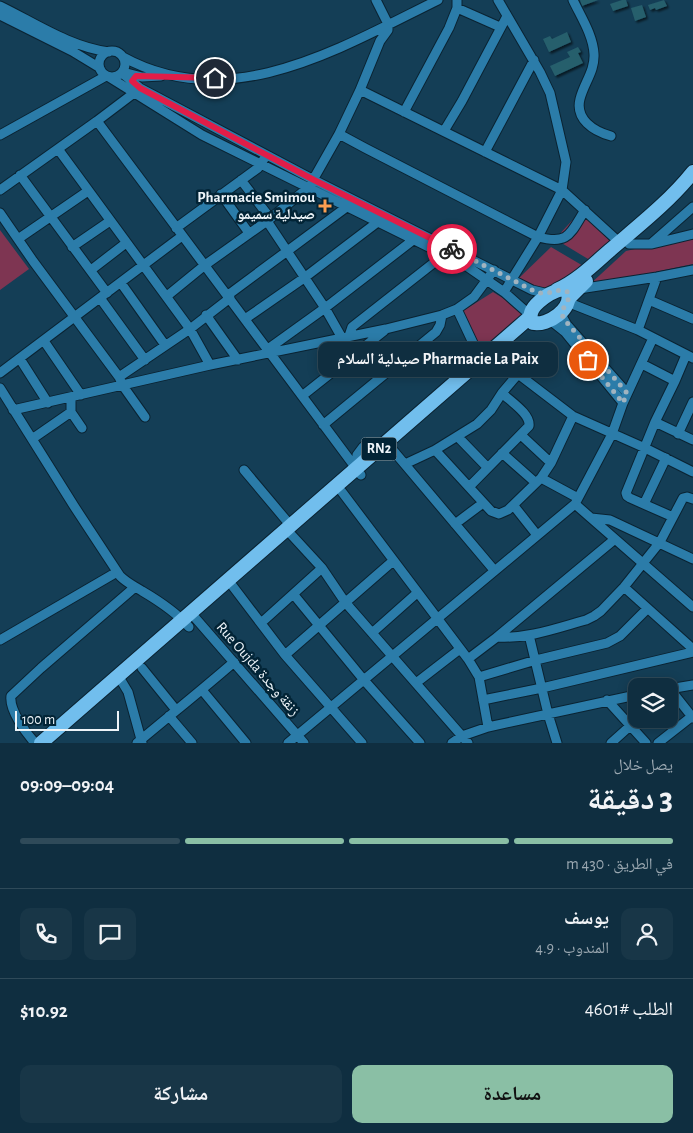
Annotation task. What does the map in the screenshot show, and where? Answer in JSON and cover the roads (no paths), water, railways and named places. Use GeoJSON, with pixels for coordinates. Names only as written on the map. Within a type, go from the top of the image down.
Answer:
{"type":"FeatureCollection","features":[{"type":"Feature","properties":{"kind":"highway","name":"RN2"},"geometry":{"type":"LineString","coordinates":[[386,446],[499,357],[532,319],[539,301],[563,297],[624,243],[671,197],[693,172]]}},
{"type":"Feature","properties":{"kind":"highway","name":"RN2"},"geometry":{"type":"LineString","coordinates":[[55,743],[122,680],[481,360],[532,319],[550,320],[563,297],[577,278],[673,207],[693,186]]}},
{"type":"Feature","properties":{"kind":"highway","name":"RN2"},"geometry":{"type":"LineString","coordinates":[[290,530],[342,492],[359,470]]}},
{"type":"Feature","properties":{"kind":"highway","name":"RN2"},"geometry":{"type":"LineString","coordinates":[[41,743],[122,680],[142,668],[190,620]]}},
{"type":"Feature","properties":{"kind":"street"},"geometry":{"type":"LineString","coordinates":[[167,296],[312,183],[339,134],[380,41],[388,30],[388,24],[376,0]]}},
{"type":"Feature","properties":{"kind":"street"},"geometry":{"type":"LineString","coordinates":[[134,79],[166,76],[204,79],[247,76],[303,63],[329,53],[438,0]]}},
{"type":"Feature","properties":{"kind":"street"},"geometry":{"type":"LineString","coordinates":[[498,0],[534,60],[550,93],[565,154],[566,172],[562,190],[538,237],[504,292]]}},
{"type":"Feature","properties":{"kind":"street"},"geometry":{"type":"LineString","coordinates":[[573,0],[588,31],[594,52],[591,73],[580,98],[581,116],[591,128],[610,136]]}},
{"type":"Feature","properties":{"kind":"street"},"geometry":{"type":"LineString","coordinates":[[404,112],[449,28],[457,4],[500,27]]}},
{"type":"Feature","properties":{"kind":"street"},"geometry":{"type":"LineString","coordinates":[[0,6],[76,43],[109,52],[116,52],[123,58],[166,76]]}},
{"type":"Feature","properties":{"kind":"street"},"geometry":{"type":"LineString","coordinates":[[0,15],[72,51],[202,136],[262,164],[312,183],[536,292],[563,297],[638,330],[690,356],[654,422],[626,493],[630,498],[673,517]]}},
{"type":"Feature","properties":{"kind":"street"},"geometry":{"type":"LineString","coordinates":[[444,131],[507,16]]}},
{"type":"Feature","properties":{"kind":"street"},"geometry":{"type":"LineString","coordinates":[[100,68],[101,58],[109,52]]}},
{"type":"Feature","properties":{"kind":"street"},"geometry":{"type":"LineString","coordinates":[[0,135],[108,76],[116,77],[122,73],[125,63],[123,58]]}},
{"type":"Feature","properties":{"kind":"street"},"geometry":{"type":"LineString","coordinates":[[485,152],[534,60]]}},
{"type":"Feature","properties":{"kind":"street"},"geometry":{"type":"LineString","coordinates":[[122,73],[267,155],[312,183]]}},
{"type":"Feature","properties":{"kind":"street"},"geometry":{"type":"LineString","coordinates":[[360,90],[562,190],[624,243],[652,244],[693,234]]}},
{"type":"Feature","properties":{"kind":"street"},"geometry":{"type":"LineString","coordinates":[[0,190],[134,93]]}},
{"type":"Feature","properties":{"kind":"street"},"geometry":{"type":"LineString","coordinates":[[97,121],[322,424],[359,470]]}},
{"type":"Feature","properties":{"kind":"street"},"geometry":{"type":"LineString","coordinates":[[339,134],[538,237],[554,240],[564,238],[574,228],[584,210]]}},
{"type":"Feature","properties":{"kind":"street"},"geometry":{"type":"LineString","coordinates":[[58,149],[167,296],[190,329],[210,366]]}},
{"type":"Feature","properties":{"kind":"street"},"geometry":{"type":"LineString","coordinates":[[176,228],[262,164],[267,155]]}},
{"type":"Feature","properties":{"kind":"street"},"geometry":{"type":"LineString","coordinates":[[20,175],[91,270],[104,295],[145,360]]}},
{"type":"Feature","properties":{"kind":"street"},"geometry":{"type":"LineString","coordinates":[[241,180],[268,219],[287,253],[345,337]]}},
{"type":"Feature","properties":{"kind":"street"},"geometry":{"type":"LineString","coordinates":[[18,240],[88,190]]}},
{"type":"Feature","properties":{"kind":"street"},"geometry":{"type":"LineString","coordinates":[[221,194],[249,233]]}},
{"type":"Feature","properties":{"kind":"street"},"geometry":{"type":"LineString","coordinates":[[351,202],[379,221],[418,236],[445,254],[473,269],[504,292],[532,319]]}},
{"type":"Feature","properties":{"kind":"street"},"geometry":{"type":"LineString","coordinates":[[121,381],[145,360],[190,329],[351,202]]}},
{"type":"Feature","properties":{"kind":"street"},"geometry":{"type":"LineString","coordinates":[[652,244],[693,207]]}},
{"type":"Feature","properties":{"kind":"street"},"geometry":{"type":"LineString","coordinates":[[0,212],[145,417]]}},
{"type":"Feature","properties":{"kind":"street"},"geometry":{"type":"LineString","coordinates":[[72,247],[110,221]]}},
{"type":"Feature","properties":{"kind":"street"},"geometry":{"type":"LineString","coordinates":[[245,319],[304,278],[379,221]]}},
{"type":"Feature","properties":{"kind":"street"},"geometry":{"type":"LineString","coordinates":[[0,373],[182,236]]}},
{"type":"Feature","properties":{"kind":"street"},"geometry":{"type":"LineString","coordinates":[[269,351],[418,236]]}},
{"type":"Feature","properties":{"kind":"street"},"geometry":{"type":"LineString","coordinates":[[91,270],[126,243]]}},
{"type":"Feature","properties":{"kind":"street"},"geometry":{"type":"LineString","coordinates":[[345,337],[352,327],[445,254]]}},
{"type":"Feature","properties":{"kind":"street"},"geometry":{"type":"LineString","coordinates":[[14,410],[71,398],[121,381],[210,366],[269,351],[386,329],[442,315],[457,309],[474,297],[494,270]]}},
{"type":"Feature","properties":{"kind":"street"},"geometry":{"type":"LineString","coordinates":[[563,297],[693,270]]}},
{"type":"Feature","properties":{"kind":"street"},"geometry":{"type":"LineString","coordinates":[[638,330],[658,277]]}},
{"type":"Feature","properties":{"kind":"street"},"geometry":{"type":"LineString","coordinates":[[121,283],[165,345]]}},
{"type":"Feature","properties":{"kind":"street"},"geometry":{"type":"LineString","coordinates":[[563,297],[563,318],[567,325],[627,393]]}},
{"type":"Feature","properties":{"kind":"street"},"geometry":{"type":"LineString","coordinates":[[649,300],[693,319]]}},
{"type":"Feature","properties":{"kind":"street"},"geometry":{"type":"LineString","coordinates":[[457,309],[481,360]]}},
{"type":"Feature","properties":{"kind":"street"},"geometry":{"type":"LineString","coordinates":[[322,424],[436,332],[442,315]]}},
{"type":"Feature","properties":{"kind":"street"},"geometry":{"type":"LineString","coordinates":[[206,316],[238,360]]}},
{"type":"Feature","properties":{"kind":"street"},"geometry":{"type":"LineString","coordinates":[[550,320],[565,332],[623,403]]}},
{"type":"Feature","properties":{"kind":"street"},"geometry":{"type":"LineString","coordinates":[[302,396],[386,329]]}},
{"type":"Feature","properties":{"kind":"street"},"geometry":{"type":"LineString","coordinates":[[288,743],[577,501],[612,434],[627,393],[653,338]]}},
{"type":"Feature","properties":{"kind":"street"},"geometry":{"type":"LineString","coordinates":[[44,341],[81,395]]}},
{"type":"Feature","properties":{"kind":"street"},"geometry":{"type":"LineString","coordinates":[[499,357],[573,416],[693,472]]}},
{"type":"Feature","properties":{"kind":"street"},"geometry":{"type":"LineString","coordinates":[[20,359],[48,403]]}},
{"type":"Feature","properties":{"kind":"street"},"geometry":{"type":"LineString","coordinates":[[642,364],[676,381]]}},
{"type":"Feature","properties":{"kind":"street"},"geometry":{"type":"LineString","coordinates":[[405,464],[435,450],[477,424],[491,410],[518,374]]}},
{"type":"Feature","properties":{"kind":"street","name":"Rue Oujda زنقة وجدة"},"geometry":{"type":"LineString","coordinates":[[0,388],[117,572],[127,582],[190,620],[234,662],[304,743]]}},
{"type":"Feature","properties":{"kind":"street"},"geometry":{"type":"LineString","coordinates":[[469,487],[529,426],[529,420],[502,393]]}},
{"type":"Feature","properties":{"kind":"street"},"geometry":{"type":"LineString","coordinates":[[71,398],[71,412],[82,428]]}},
{"type":"Feature","properties":{"kind":"street"},"geometry":{"type":"LineString","coordinates":[[678,434],[693,402]]}},
{"type":"Feature","properties":{"kind":"street"},"geometry":{"type":"LineString","coordinates":[[32,439],[71,412]]}},
{"type":"Feature","properties":{"kind":"street"},"geometry":{"type":"LineString","coordinates":[[435,450],[491,512],[503,513],[514,506],[539,481],[551,463],[573,416]]}},
{"type":"Feature","properties":{"kind":"street"},"geometry":{"type":"LineString","coordinates":[[654,422],[693,440]]}},
{"type":"Feature","properties":{"kind":"street"},"geometry":{"type":"LineString","coordinates":[[521,435],[551,463]]}},
{"type":"Feature","properties":{"kind":"street"},"geometry":{"type":"LineString","coordinates":[[458,437],[487,467]]}},
{"type":"Feature","properties":{"kind":"street"},"geometry":{"type":"LineString","coordinates":[[386,446],[405,464],[494,570]]}},
{"type":"Feature","properties":{"kind":"street"},"geometry":{"type":"LineString","coordinates":[[502,453],[539,481],[577,501],[591,518],[693,606]]}},
{"type":"Feature","properties":{"kind":"street"},"geometry":{"type":"LineString","coordinates":[[644,504],[666,458]]}},
{"type":"Feature","properties":{"kind":"street"},"geometry":{"type":"LineString","coordinates":[[244,470],[322,568],[345,602],[468,743]]}},
{"type":"Feature","properties":{"kind":"street"},"geometry":{"type":"LineString","coordinates":[[342,492],[468,659],[479,677],[488,727]]}},
{"type":"Feature","properties":{"kind":"street"},"geometry":{"type":"LineString","coordinates":[[497,637],[510,638],[530,635],[594,616],[624,587],[660,542],[683,498],[686,496],[693,499]]}},
{"type":"Feature","properties":{"kind":"street"},"geometry":{"type":"LineString","coordinates":[[455,524],[483,503]]}},
{"type":"Feature","properties":{"kind":"street"},"geometry":{"type":"LineString","coordinates":[[514,506],[537,535]]}},
{"type":"Feature","properties":{"kind":"street"},"geometry":{"type":"LineString","coordinates":[[591,518],[610,520],[693,559]]}},
{"type":"Feature","properties":{"kind":"street"},"geometry":{"type":"LineString","coordinates":[[468,659],[615,539]]}},
{"type":"Feature","properties":{"kind":"street"},"geometry":{"type":"LineString","coordinates":[[285,655],[393,561]]}},
{"type":"Feature","properties":{"kind":"street"},"geometry":{"type":"LineString","coordinates":[[261,623],[322,568]]}},
{"type":"Feature","properties":{"kind":"street"},"geometry":{"type":"LineString","coordinates":[[0,640],[117,572]]}},
{"type":"Feature","properties":{"kind":"street"},"geometry":{"type":"LineString","coordinates":[[231,583],[285,655],[362,743]]}},
{"type":"Feature","properties":{"kind":"street"},"geometry":{"type":"LineString","coordinates":[[35,743],[26,733],[11,701],[11,696],[135,587]]}},
{"type":"Feature","properties":{"kind":"street"},"geometry":{"type":"LineString","coordinates":[[624,587],[693,650]]}},
{"type":"Feature","properties":{"kind":"street"},"geometry":{"type":"LineString","coordinates":[[372,633],[417,593]]}},
{"type":"Feature","properties":{"kind":"street"},"geometry":{"type":"LineString","coordinates":[[294,595],[363,679],[420,743]]}},
{"type":"Feature","properties":{"kind":"street"},"geometry":{"type":"LineString","coordinates":[[479,677],[613,640],[620,636],[647,609]]}},
{"type":"Feature","properties":{"kind":"street"},"geometry":{"type":"LineString","coordinates":[[530,635],[548,714],[557,743]]}},
{"type":"Feature","properties":{"kind":"street"},"geometry":{"type":"LineString","coordinates":[[416,683],[460,650]]}},
{"type":"Feature","properties":{"kind":"street"},"geometry":{"type":"LineString","coordinates":[[483,700],[542,688],[693,650]]}},
{"type":"Feature","properties":{"kind":"street"},"geometry":{"type":"LineString","coordinates":[[122,680],[130,697],[140,742],[234,662]]}},
{"type":"Feature","properties":{"kind":"street"},"geometry":{"type":"LineString","coordinates":[[142,668],[192,743]]}},
{"type":"Feature","properties":{"kind":"street"},"geometry":{"type":"LineString","coordinates":[[678,688],[693,685]]}},
{"type":"Feature","properties":{"kind":"street"},"geometry":{"type":"LineString","coordinates":[[202,690],[246,743]]}},
{"type":"Feature","properties":{"kind":"street"},"geometry":{"type":"LineString","coordinates":[[452,743],[462,736],[488,727],[628,696]]}},
{"type":"Feature","properties":{"kind":"street"},"geometry":{"type":"LineString","coordinates":[[658,743],[692,717],[678,699]]}},
{"type":"Feature","properties":{"kind":"street"},"geometry":{"type":"LineString","coordinates":[[607,700],[628,724]]}},
{"type":"Feature","properties":{"kind":"street"},"geometry":{"type":"LineString","coordinates":[[610,743],[628,728]]}},
{"type":"Feature","properties":{"kind":"street"},"geometry":{"type":"LineString","coordinates":[[632,728],[646,743]]}},
{"type":"Feature","properties":{"kind":"place","name":"Pharmacie Smimou صيدلية سميمو"},"geometry":{"type":"Point","coordinates":[325,206]}},
{"type":"Feature","properties":{"kind":"place","name":"Pharmacie La Paix صيدلية السلام"},"geometry":{"type":"Point","coordinates":[588,360]}}]}
